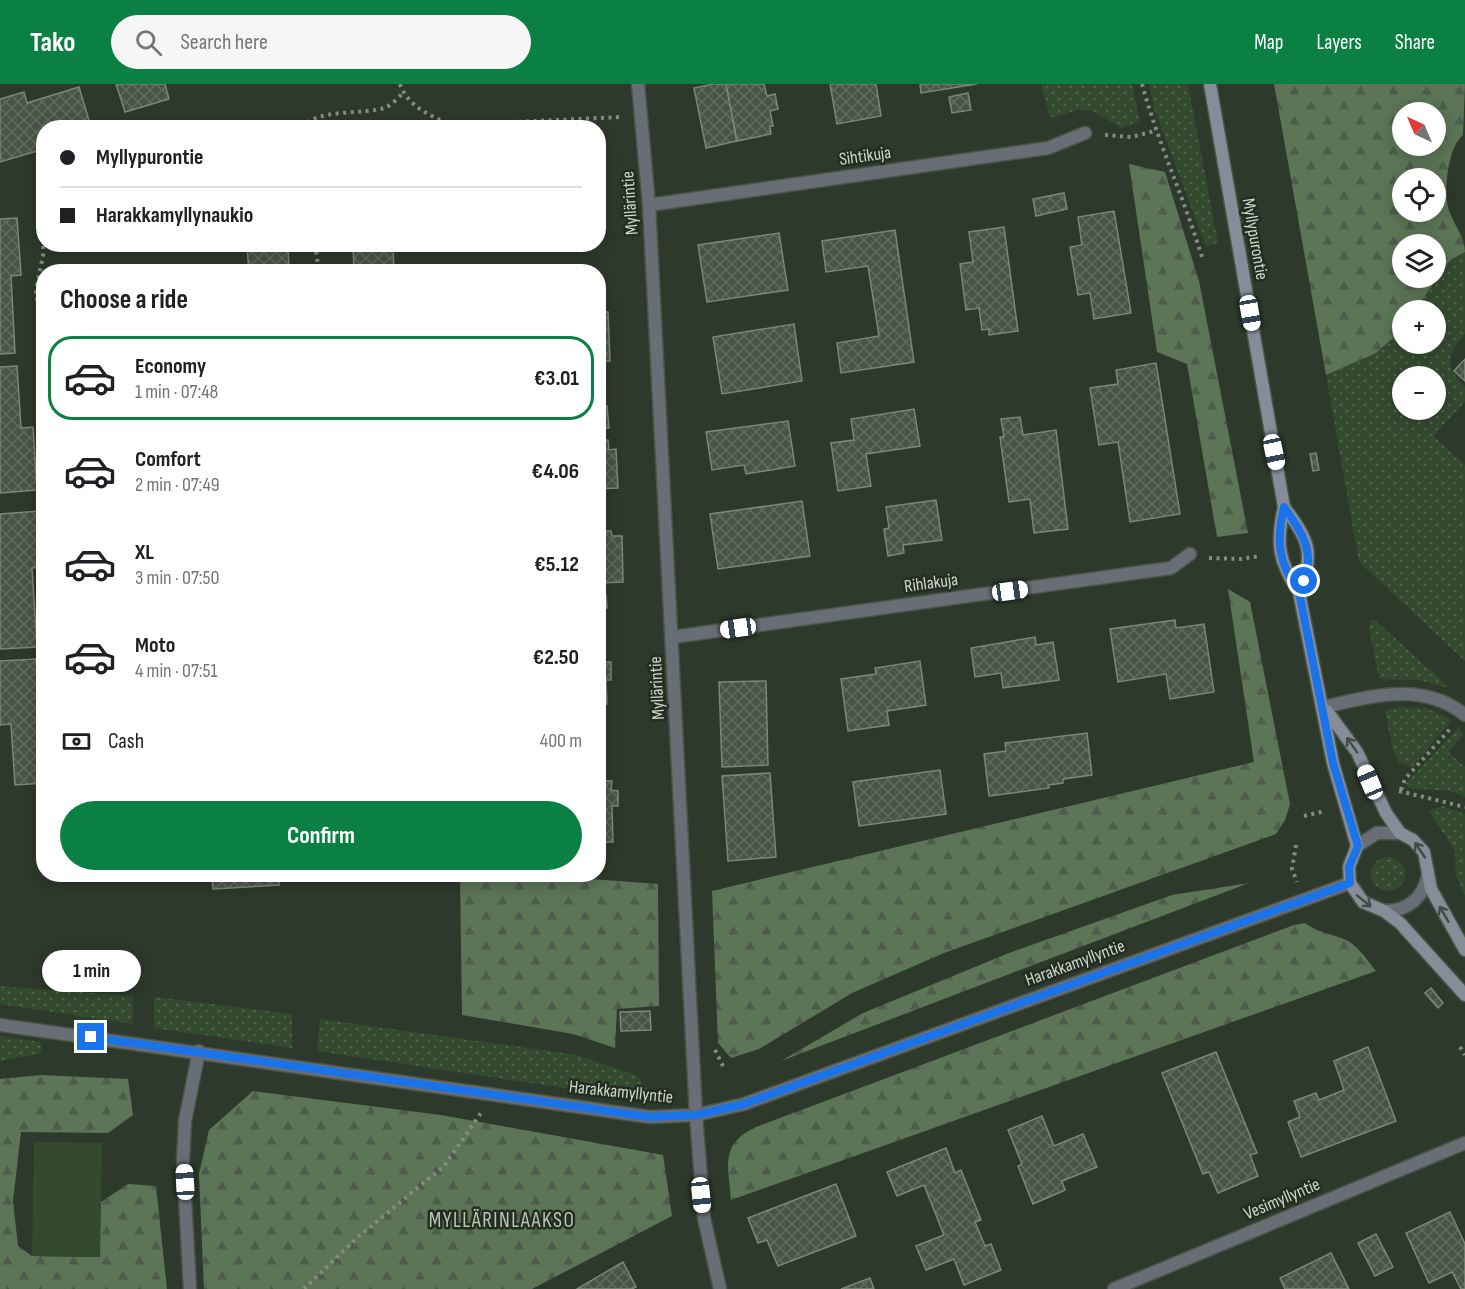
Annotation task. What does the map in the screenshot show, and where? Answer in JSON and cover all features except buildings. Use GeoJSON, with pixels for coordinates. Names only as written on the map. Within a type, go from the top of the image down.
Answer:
{"type":"FeatureCollection","features":[{"type":"Feature","properties":{"kind":"main road","name":"Myllypurontie"},"geometry":{"type":"LineString","coordinates":[[1210,84],[1284,507],[1278,534],[1281,552],[1286,573],[1299,592],[1315,677],[1324,707],[1333,763],[1358,846]]}},
{"type":"Feature","properties":{"kind":"main road","name":"Myllypurontie"},"geometry":{"type":"LineString","coordinates":[[1284,507],[1303,532],[1307,548],[1309,570],[1299,592]]}},
{"type":"Feature","properties":{"kind":"main road","name":"Myllypurontie"},"geometry":{"type":"LineString","coordinates":[[1324,707],[1357,752],[1376,797],[1400,833]]}},
{"type":"Feature","properties":{"kind":"main road"},"geometry":{"type":"LineString","coordinates":[[1400,833],[1419,846],[1426,859],[1428,875],[1437,902],[1465,950]]}},
{"type":"Feature","properties":{"kind":"main road"},"geometry":{"type":"LineString","coordinates":[[1358,846],[1349,867],[1350,883],[1363,902],[1384,910],[1428,952],[1465,995]]}},
{"type":"Feature","properties":{"kind":"street","name":"Myllärintie"},"geometry":{"type":"LineString","coordinates":[[638,84],[649,205],[696,1115],[704,1218],[720,1289]]}},
{"type":"Feature","properties":{"kind":"street","name":"Sihtikuja"},"geometry":{"type":"LineString","coordinates":[[649,205],[1048,148],[1085,133]]}},
{"type":"Feature","properties":{"kind":"street","name":"Rihlakuja"},"geometry":{"type":"LineString","coordinates":[[673,638],[1171,568],[1190,554]]}},
{"type":"Feature","properties":{"kind":"street"},"geometry":{"type":"LineString","coordinates":[[1324,707],[1397,693],[1438,698],[1464,714]]}},
{"type":"Feature","properties":{"kind":"street"},"geometry":{"type":"LineString","coordinates":[[1358,846],[1377,833],[1400,833]]}},
{"type":"Feature","properties":{"kind":"street"},"geometry":{"type":"LineString","coordinates":[[1384,910],[1400,909],[1413,902],[1424,890],[1428,875]]}},
{"type":"Feature","properties":{"kind":"street","name":"Harakkamyllyntie"},"geometry":{"type":"LineString","coordinates":[[0,1025],[199,1051],[650,1117],[696,1115],[744,1104],[1350,883]]}},
{"type":"Feature","properties":{"kind":"street"},"geometry":{"type":"LineString","coordinates":[[190,1289],[183,1161],[185,1121],[199,1051]]}},
{"type":"Feature","properties":{"kind":"street","name":"Vesimyllyntie"},"geometry":{"type":"LineString","coordinates":[[1114,1289],[1465,1143]]}},
{"type":"Feature","properties":{"kind":"path"},"geometry":{"type":"LineString","coordinates":[[400,84],[403,93],[410,101],[440,120]]}},
{"type":"Feature","properties":{"kind":"path"},"geometry":{"type":"LineString","coordinates":[[1142,84],[1155,131],[1185,203],[1202,257]]}},
{"type":"Feature","properties":{"kind":"path"},"geometry":{"type":"LineString","coordinates":[[311,120],[327,115],[386,108],[403,93]]}},
{"type":"Feature","properties":{"kind":"path"},"geometry":{"type":"LineString","coordinates":[[557,120],[641,116]]}},
{"type":"Feature","properties":{"kind":"path"},"geometry":{"type":"LineString","coordinates":[[1085,133],[1131,137],[1155,131]]}},
{"type":"Feature","properties":{"kind":"path"},"geometry":{"type":"LineString","coordinates":[[1190,554],[1219,560],[1260,556]]}},
{"type":"Feature","properties":{"kind":"path"},"geometry":{"type":"LineString","coordinates":[[1464,714],[1405,779],[1401,790],[1465,807]]}},
{"type":"Feature","properties":{"kind":"path"},"geometry":{"type":"LineString","coordinates":[[1461,1047],[1465,1055]]}},
{"type":"Feature","properties":{"kind":"path"},"geometry":{"type":"LineString","coordinates":[[304,1289],[357,1238],[444,1166],[481,1112]]}},
{"type":"Feature","properties":{"kind":"green space"},"geometry":{"type":"Polygon","coordinates":[[[1041,84],[1132,84],[1140,122],[1121,128],[1093,111],[1078,110],[1050,118],[1041,84]]]}},
{"type":"Feature","properties":{"kind":"green space"},"geometry":{"type":"Polygon","coordinates":[[[1149,84],[1188,84],[1218,243],[1206,247],[1154,108],[1149,84]]]}},
{"type":"Feature","properties":{"kind":"green space"},"geometry":{"type":"Polygon","coordinates":[[[1274,84],[1465,84],[1463,135],[1454,149],[1448,168],[1447,199],[1452,219],[1463,240],[1465,252],[1450,260],[1446,266],[1446,234],[1392,234],[1392,288],[1430,288],[1422,300],[1392,300],[1392,339],[1376,353],[1326,375],[1274,84]]]}},
{"type":"Feature","properties":{"kind":"green space"},"geometry":{"type":"Polygon","coordinates":[[[1129,164],[1165,172],[1199,281],[1248,533],[1217,537],[1187,364],[1157,352],[1129,164]]]}},
{"type":"Feature","properties":{"kind":"green space"},"geometry":{"type":"Polygon","coordinates":[[[1465,252],[1465,334],[1454,348],[1450,361],[1458,380],[1465,387],[1465,402],[1433,436],[1465,465],[1465,661],[1359,562],[1326,375],[1376,353],[1392,339],[1392,354],[1446,354],[1446,300],[1422,300],[1430,288],[1446,288],[1446,266],[1450,260],[1465,252]]]}},
{"type":"Feature","properties":{"kind":"green space"},"geometry":{"type":"Polygon","coordinates":[[[1228,589],[1250,602],[1290,804],[1285,820],[1276,834],[944,953],[852,993],[759,1049],[731,1058],[718,1043],[712,891],[1254,762],[1228,589]]]}},
{"type":"Feature","properties":{"kind":"green space"},"geometry":{"type":"Polygon","coordinates":[[[1375,620],[1451,689],[1420,680],[1379,679],[1369,629],[1370,621],[1375,620]]]}},
{"type":"Feature","properties":{"kind":"green space"},"geometry":{"type":"Polygon","coordinates":[[[1403,707],[1426,708],[1452,720],[1412,767],[1399,763],[1393,751],[1385,711],[1403,707]]]}},
{"type":"Feature","properties":{"kind":"green space"},"geometry":{"type":"Polygon","coordinates":[[[1458,728],[1464,734],[1448,752],[1465,767],[1465,797],[1450,791],[1409,788],[1406,784],[1410,779],[1458,728]]]}},
{"type":"Feature","properties":{"kind":"green space"},"geometry":{"type":"Polygon","coordinates":[[[1443,806],[1465,814],[1465,896],[1456,875],[1455,851],[1429,811],[1443,806]]]}},
{"type":"Feature","properties":{"kind":"green space"},"geometry":{"type":"Polygon","coordinates":[[[1388,857],[1400,862],[1405,874],[1400,886],[1388,891],[1376,886],[1371,874],[1376,862],[1388,857]]]}},
{"type":"Feature","properties":{"kind":"green space"},"geometry":{"type":"Polygon","coordinates":[[[606,880],[658,884],[659,1006],[617,1009],[615,1048],[573,1034],[462,1015],[460,882],[606,882],[606,880]]]}},
{"type":"Feature","properties":{"kind":"green space"},"geometry":{"type":"Polygon","coordinates":[[[1249,883],[781,1061],[863,1013],[1009,953],[1172,895],[1249,883]]]}},
{"type":"Feature","properties":{"kind":"green space"},"geometry":{"type":"Polygon","coordinates":[[[1305,923],[1347,940],[1361,952],[1376,971],[731,1200],[728,1166],[731,1148],[744,1134],[756,1127],[1294,925],[1305,923]]]}},
{"type":"Feature","properties":{"kind":"green space"},"geometry":{"type":"Polygon","coordinates":[[[0,986],[133,996],[133,1024],[0,1004],[0,986]]]}},
{"type":"Feature","properties":{"kind":"green space"},"geometry":{"type":"Polygon","coordinates":[[[154,997],[292,1014],[292,1048],[154,1028],[154,997]]]}},
{"type":"Feature","properties":{"kind":"green space"},"geometry":{"type":"Polygon","coordinates":[[[320,1019],[577,1055],[636,1075],[648,1090],[651,1101],[317,1051],[320,1019]]]}},
{"type":"Feature","properties":{"kind":"green space"},"geometry":{"type":"Polygon","coordinates":[[[0,1036],[40,1042],[42,1053],[0,1061],[0,1036]]]}},
{"type":"Feature","properties":{"kind":"green space"},"geometry":{"type":"Polygon","coordinates":[[[41,1075],[128,1079],[133,1115],[108,1133],[21,1132],[13,1201],[18,1246],[32,1256],[99,1257],[101,1202],[128,1184],[156,1186],[167,1289],[0,1289],[0,1079],[41,1075]]]}},
{"type":"Feature","properties":{"kind":"green space"},"geometry":{"type":"Polygon","coordinates":[[[253,1091],[441,1115],[663,1155],[672,1216],[532,1289],[204,1289],[199,1174],[209,1130],[253,1091]]]}},
{"type":"Feature","properties":{"kind":"green space"},"geometry":{"type":"Polygon","coordinates":[[[34,1142],[102,1143],[100,1257],[32,1256],[34,1142]]]}},
{"type":"Feature","properties":{"kind":"district","name":"MYLLÄRINLAAKSO"},"geometry":{"type":"Point","coordinates":[502,1220]}},
{"type":"Feature","properties":{"kind":"route"},"geometry":{"type":"LineString","coordinates":[[91,1037],[650,1117],[696,1115],[744,1104],[1350,883],[1348,875],[1350,860],[1358,846],[1354,826],[1333,763],[1324,707],[1315,677],[1299,592],[1286,573],[1281,552],[1278,534],[1284,507],[1303,532],[1309,570],[1304,581]]}}]}
